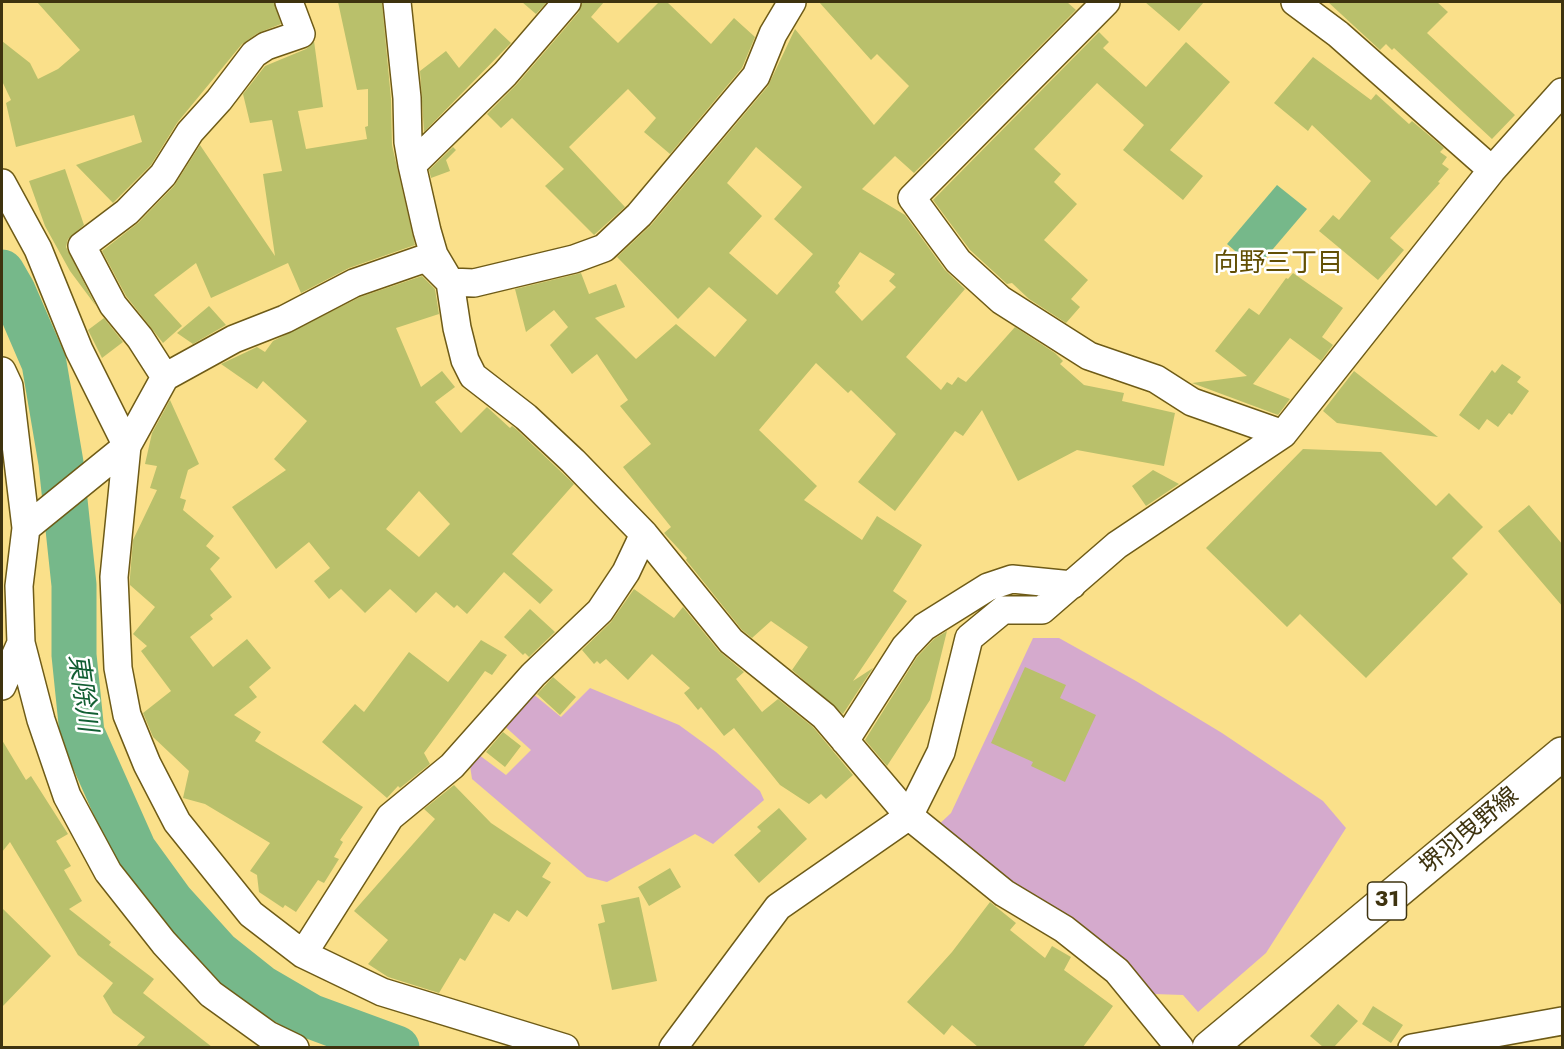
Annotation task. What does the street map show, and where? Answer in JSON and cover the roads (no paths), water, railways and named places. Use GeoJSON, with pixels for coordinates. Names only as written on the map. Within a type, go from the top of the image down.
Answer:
{"type":"FeatureCollection","features":[{"type":"Feature","properties":{"kind":"main road","name":"堺羽曳野線"},"geometry":{"type":"LineString","coordinates":[[1209,1047],[1563,754]]}},
{"type":"Feature","properties":{"kind":"street"},"geometry":{"type":"LineString","coordinates":[[165,377],[140,338],[113,305],[82,246],[128,212],[163,175],[190,132],[219,100],[254,54],[266,46],[301,34],[290,2]]}},
{"type":"Feature","properties":{"kind":"street"},"geometry":{"type":"LineString","coordinates":[[397,2],[407,98],[408,142],[412,165],[434,255],[450,282],[460,339],[473,376],[526,417],[573,461],[645,534],[731,641],[824,716],[909,816],[1004,893],[1064,929],[1117,972],[1180,1047]]}},
{"type":"Feature","properties":{"kind":"street"},"geometry":{"type":"LineString","coordinates":[[412,165],[505,74],[567,2]]}},
{"type":"Feature","properties":{"kind":"street"},"geometry":{"type":"LineString","coordinates":[[26,528],[127,446],[165,377],[234,339],[285,319],[354,283],[426,258],[450,282],[474,283],[574,259],[604,248],[639,215],[756,76],[773,34],[792,2]]}},
{"type":"Feature","properties":{"kind":"street"},"geometry":{"type":"LineString","coordinates":[[1106,2],[912,198],[958,261],[1001,300],[1089,357],[1156,379],[1192,402],[1283,434]]}},
{"type":"Feature","properties":{"kind":"street"},"geometry":{"type":"LineString","coordinates":[[1295,2],[1338,34],[1492,170]]}},
{"type":"Feature","properties":{"kind":"street"},"geometry":{"type":"LineString","coordinates":[[674,1047],[778,907],[909,816],[941,752],[969,638],[1003,610],[1042,610],[1118,545],[1283,434],[1492,170],[1563,92]]}},
{"type":"Feature","properties":{"kind":"street"},"geometry":{"type":"LineString","coordinates":[[2,183],[38,249],[79,350],[127,446],[114,577],[118,668],[127,715],[147,764],[177,822],[251,914],[303,954],[382,993],[565,1047]]}},
{"type":"Feature","properties":{"kind":"street"},"geometry":{"type":"LineString","coordinates":[[2,371],[9,386],[26,528],[19,586],[21,643],[41,720],[67,796],[108,872],[164,943],[211,994],[268,1035],[295,1047]]}},
{"type":"Feature","properties":{"kind":"street"},"geometry":{"type":"LineString","coordinates":[[303,954],[390,818],[452,766],[532,675],[600,611],[626,572],[645,534]]}},
{"type":"Feature","properties":{"kind":"street"},"geometry":{"type":"LineString","coordinates":[[845,741],[905,647],[924,627],[988,586],[1012,579],[1072,585]]}},
{"type":"Feature","properties":{"kind":"street"},"geometry":{"type":"LineString","coordinates":[[2,686],[21,643]]}},
{"type":"Feature","properties":{"kind":"street"},"geometry":{"type":"LineString","coordinates":[[1412,1047],[1563,1021]]}},
{"type":"Feature","properties":{"kind":"waterway","name":"東除川"},"geometry":{"type":"LineString","coordinates":[[2,272],[13,291],[44,363],[61,463],[74,585],[74,655],[82,733],[134,850],[171,901],[218,953],[262,988],[310,1016],[397,1048]]}},
{"type":"Feature","properties":{"kind":"district","name":"向野三丁目"},"geometry":{"type":"Point","coordinates":[1278,265]}}]}
